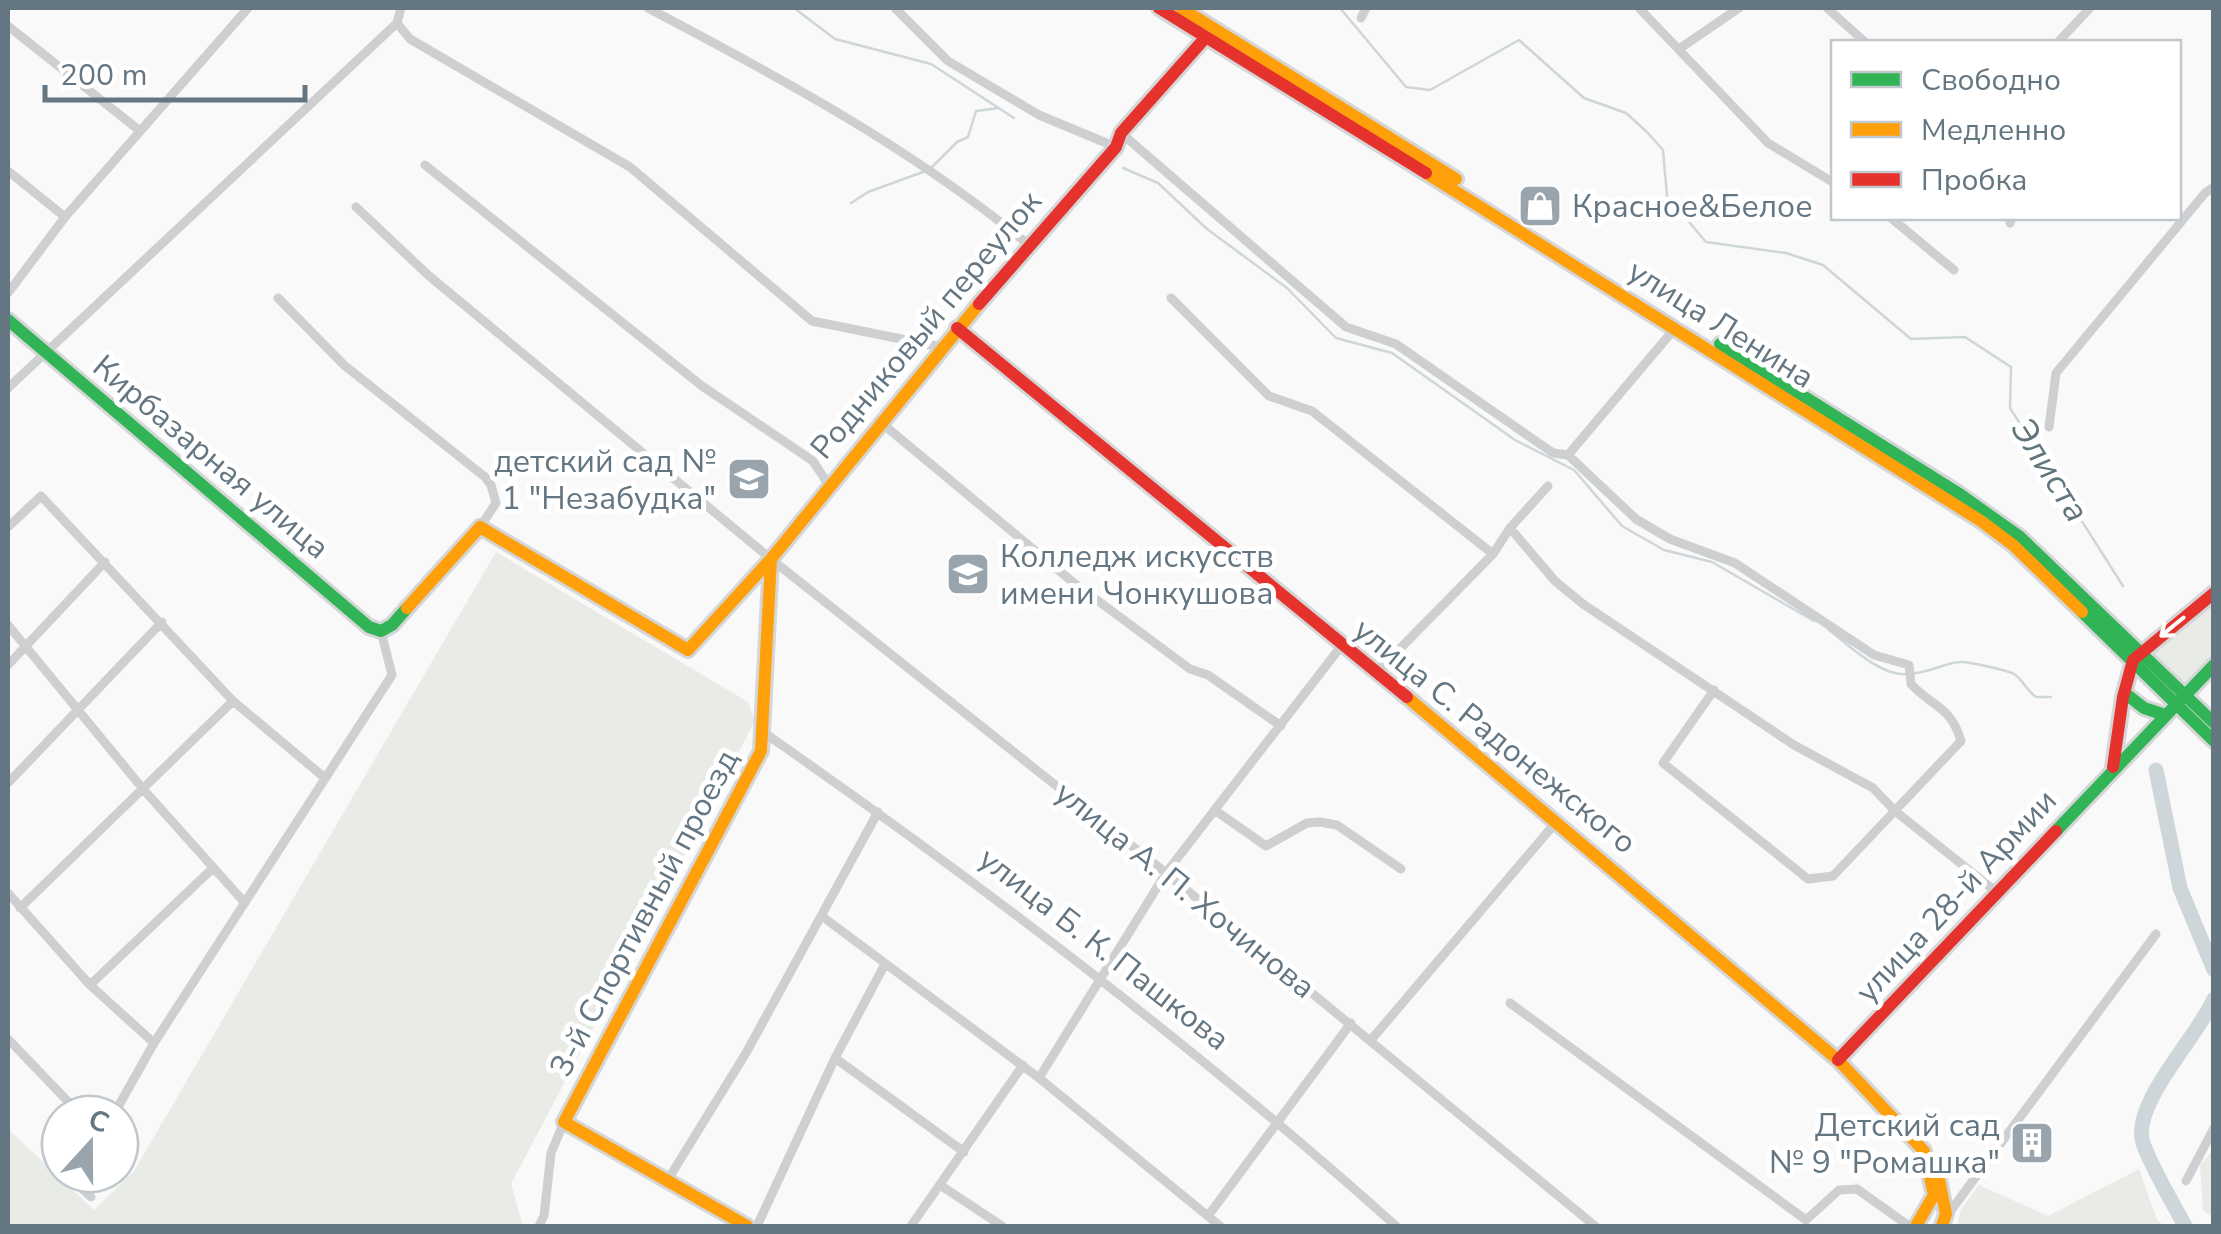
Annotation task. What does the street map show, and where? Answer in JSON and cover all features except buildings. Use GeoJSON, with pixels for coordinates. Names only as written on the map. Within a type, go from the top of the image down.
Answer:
{"type":"FeatureCollection","features":[{"type":"Feature","properties":{"kind":"street"},"geometry":{"type":"LineString","coordinates":[[8,292],[65,218],[248,8]]}},
{"type":"Feature","properties":{"kind":"street"},"geometry":{"type":"LineString","coordinates":[[8,388],[397,23],[401,8]]}},
{"type":"Feature","properties":{"kind":"street"},"geometry":{"type":"LineString","coordinates":[[648,8],[818,98],[974,199],[1030,246]]}},
{"type":"Feature","properties":{"kind":"street"},"geometry":{"type":"LineString","coordinates":[[895,8],[948,61],[1038,115],[1118,140],[1346,327],[1396,344],[1554,454],[1568,456],[1636,519],[1670,539],[1735,563],[1874,655],[1909,668],[1918,690],[1937,702],[1956,722],[1961,741],[1833,876],[1808,879],[1663,762],[1714,690]]}},
{"type":"Feature","properties":{"kind":"street","name":"улица Ленина"},"geometry":{"type":"LineString","coordinates":[[1159,8],[1209,32],[1972,502],[2020,537],[2181,700],[2214,740]]}},
{"type":"Feature","properties":{"kind":"street","name":"улица Ленина"},"geometry":{"type":"LineString","coordinates":[[1181,8],[1209,32],[2014,545],[2137,656]]}},
{"type":"Feature","properties":{"kind":"street"},"geometry":{"type":"LineString","coordinates":[[1639,8],[1768,143],[1831,181]]}},
{"type":"Feature","properties":{"kind":"street"},"geometry":{"type":"LineString","coordinates":[[1679,48],[1739,8]]}},
{"type":"Feature","properties":{"kind":"street"},"geometry":{"type":"LineString","coordinates":[[1827,8],[1863,40]]}},
{"type":"Feature","properties":{"kind":"street"},"geometry":{"type":"LineString","coordinates":[[2060,40],[2090,8]]}},
{"type":"Feature","properties":{"kind":"street"},"geometry":{"type":"LineString","coordinates":[[397,23],[410,39],[630,167],[812,320],[941,346]]}},
{"type":"Feature","properties":{"kind":"street"},"geometry":{"type":"LineString","coordinates":[[8,26],[140,131]]}},
{"type":"Feature","properties":{"kind":"street","name":"Родниковый переулок"},"geometry":{"type":"LineString","coordinates":[[480,527],[688,650],[770,559],[941,346],[1209,32]]}},
{"type":"Feature","properties":{"kind":"street"},"geometry":{"type":"LineString","coordinates":[[425,166],[702,386],[814,461],[828,484]]}},
{"type":"Feature","properties":{"kind":"street"},"geometry":{"type":"LineString","coordinates":[[8,171],[65,218]]}},
{"type":"Feature","properties":{"kind":"street"},"geometry":{"type":"LineString","coordinates":[[2049,427],[2056,373],[2214,187]]}},
{"type":"Feature","properties":{"kind":"street","name":"улица А. П. Хочинова"},"geometry":{"type":"LineString","coordinates":[[356,207],[428,275],[770,559],[1166,873],[1595,1226]]}},
{"type":"Feature","properties":{"kind":"street"},"geometry":{"type":"LineString","coordinates":[[1894,220],[1954,270]]}},
{"type":"Feature","properties":{"kind":"street"},"geometry":{"type":"LineString","coordinates":[[125,1094],[154,1043],[392,676],[382,631],[392,625],[480,527],[496,503],[485,476],[344,365],[278,298]]}},
{"type":"Feature","properties":{"kind":"street"},"geometry":{"type":"LineString","coordinates":[[1170,298],[1269,396],[1312,411],[1493,554]]}},
{"type":"Feature","properties":{"kind":"street","name":"Кирбазарная улица"},"geometry":{"type":"LineString","coordinates":[[8,320],[368,626],[382,631]]}},
{"type":"Feature","properties":{"kind":"street"},"geometry":{"type":"LineString","coordinates":[[1568,456],[1676,327]]}},
{"type":"Feature","properties":{"kind":"street","name":"улица С. Радонежского"},"geometry":{"type":"LineString","coordinates":[[958,328],[1557,820],[1838,1060],[1924,1150]]}},
{"type":"Feature","properties":{"kind":"street"},"geometry":{"type":"LineString","coordinates":[[879,421],[1074,583],[1190,669],[1208,676],[1281,726]]}},
{"type":"Feature","properties":{"kind":"street"},"geometry":{"type":"LineString","coordinates":[[1376,673],[1493,554],[1510,528],[1548,486]]}},
{"type":"Feature","properties":{"kind":"street"},"geometry":{"type":"LineString","coordinates":[[8,527],[41,496],[233,701],[325,778]]}},
{"type":"Feature","properties":{"kind":"street"},"geometry":{"type":"LineString","coordinates":[[1510,528],[1569,592],[1794,744],[1874,788],[1895,810],[1999,894]]}},
{"type":"Feature","properties":{"kind":"street","name":"3-й Спортивный проезд"},"geometry":{"type":"LineString","coordinates":[[539,1226],[544,1216],[551,1153],[564,1122],[761,751],[770,559]]}},
{"type":"Feature","properties":{"kind":"street"},"geometry":{"type":"LineString","coordinates":[[8,665],[105,562]]}},
{"type":"Feature","properties":{"kind":"street"},"geometry":{"type":"LineString","coordinates":[[2112,769],[2126,676],[2137,656],[2210,598]]}},
{"type":"Feature","properties":{"kind":"street"},"geometry":{"type":"LineString","coordinates":[[8,784],[162,622]]}},
{"type":"Feature","properties":{"kind":"street"},"geometry":{"type":"LineString","coordinates":[[8,624],[143,788],[246,903]]}},
{"type":"Feature","properties":{"kind":"street"},"geometry":{"type":"LineString","coordinates":[[1039,1078],[1166,873],[1342,645]]}},
{"type":"Feature","properties":{"kind":"street","name":"улица 28-й Армии"},"geometry":{"type":"LineString","coordinates":[[1838,1060],[2214,665]]}},
{"type":"Feature","properties":{"kind":"street"},"geometry":{"type":"LineString","coordinates":[[2126,694],[2149,712],[2165,716]]}},
{"type":"Feature","properties":{"kind":"street","name":"улица Ленина"},"geometry":{"type":"LineString","coordinates":[[2181,700],[2214,723]]}},
{"type":"Feature","properties":{"kind":"street"},"geometry":{"type":"LineString","coordinates":[[20,908],[233,701]]}},
{"type":"Feature","properties":{"kind":"street","name":"улица Б. К. Пашкова"},"geometry":{"type":"LineString","coordinates":[[763,732],[878,812],[1101,982],[1280,1122],[1396,1226]]}},
{"type":"Feature","properties":{"kind":"street"},"geometry":{"type":"LineString","coordinates":[[667,1181],[719,1101],[878,812]]}},
{"type":"Feature","properties":{"kind":"street"},"geometry":{"type":"LineString","coordinates":[[1216,812],[1266,846],[1307,823],[1337,825],[1401,869]]}},
{"type":"Feature","properties":{"kind":"street"},"geometry":{"type":"LineString","coordinates":[[1370,1040],[1557,820]]}},
{"type":"Feature","properties":{"kind":"street"},"geometry":{"type":"LineString","coordinates":[[90,985],[213,868]]}},
{"type":"Feature","properties":{"kind":"street"},"geometry":{"type":"LineString","coordinates":[[8,893],[90,985],[154,1043]]}},
{"type":"Feature","properties":{"kind":"street"},"geometry":{"type":"LineString","coordinates":[[822,916],[1023,1065],[1220,1226]]}},
{"type":"Feature","properties":{"kind":"street"},"geometry":{"type":"LineString","coordinates":[[1941,1227],[1954,1204],[2156,934]]}},
{"type":"Feature","properties":{"kind":"street"},"geometry":{"type":"LineString","coordinates":[[756,1226],[835,1058],[885,964]]}},
{"type":"Feature","properties":{"kind":"street"},"geometry":{"type":"LineString","coordinates":[[1510,1003],[1806,1220],[1839,1190],[1857,1189],[1914,1226]]}},
{"type":"Feature","properties":{"kind":"street"},"geometry":{"type":"LineString","coordinates":[[1208,1216],[1351,1023]]}},
{"type":"Feature","properties":{"kind":"street"},"geometry":{"type":"LineString","coordinates":[[8,1039],[61,1094]]}},
{"type":"Feature","properties":{"kind":"street"},"geometry":{"type":"LineString","coordinates":[[835,1058],[964,1152]]}},
{"type":"Feature","properties":{"kind":"street"},"geometry":{"type":"LineString","coordinates":[[911,1226],[1023,1065]]}},
{"type":"Feature","properties":{"kind":"street"},"geometry":{"type":"LineString","coordinates":[[564,1122],[747,1226]]}},
{"type":"Feature","properties":{"kind":"street"},"geometry":{"type":"LineString","coordinates":[[2186,1181],[2214,1128]]}},
{"type":"Feature","properties":{"kind":"street"},"geometry":{"type":"LineString","coordinates":[[1924,1150],[1938,1172],[1942,1190],[1946,1214],[1941,1227]]}},
{"type":"Feature","properties":{"kind":"street"},"geometry":{"type":"LineString","coordinates":[[1914,1226],[1934,1195],[1924,1150]]}},
{"type":"Feature","properties":{"kind":"street"},"geometry":{"type":"LineString","coordinates":[[940,1186],[1002,1226]]}},
{"type":"Feature","properties":{"kind":"street"},"geometry":{"type":"LineString","coordinates":[[89,1194],[92,1197]]}},
{"type":"Feature","properties":{"kind":"street"},"geometry":{"type":"LineString","coordinates":[[1914,1226],[1927,1221],[1941,1227]]}},
{"type":"Feature","properties":{"kind":"shaded area"},"geometry":{"type":"Polygon","coordinates":[[[496,552],[748,702],[755,721],[511,1184],[523,1226],[8,1226],[8,1129],[40,1159],[40,1194],[77,1194],[94,1210],[110,1194],[140,1194],[140,1161],[496,552]]]}},
{"type":"Feature","properties":{"kind":"shaded area"},"geometry":{"type":"Polygon","coordinates":[[[2213,605],[2213,657],[2185,687],[2150,652],[2213,605]]]}},
{"type":"Feature","properties":{"kind":"shaded area"},"geometry":{"type":"Polygon","coordinates":[[[2213,1150],[2213,1218],[2203,1210],[2200,1165],[2213,1150]]]}},
{"type":"Feature","properties":{"kind":"shaded area"},"geometry":{"type":"Polygon","coordinates":[[[2139,1169],[2157,1220],[2165,1226],[1957,1226],[1961,1209],[1979,1185],[2048,1216],[2139,1169]]]}},
{"type":"Feature","properties":{"kind":"waterway"},"geometry":{"type":"LineString","coordinates":[[794,8],[835,39],[931,64],[1014,118]]}},
{"type":"Feature","properties":{"kind":"waterway","name":"Элиста"},"geometry":{"type":"LineString","coordinates":[[1340,8],[1406,87],[1430,90],[1519,40],[1584,98],[1626,113],[1647,132],[1663,150],[1667,196],[1706,242],[1786,253],[1823,265],[1911,339],[1965,337],[2011,367],[2010,408],[2123,586]]}},
{"type":"Feature","properties":{"kind":"waterway"},"geometry":{"type":"LineString","coordinates":[[930,169],[957,142],[968,137],[976,111],[999,108]]}},
{"type":"Feature","properties":{"kind":"waterway"},"geometry":{"type":"LineString","coordinates":[[1123,168],[1158,183],[1207,229],[1287,288],[1336,338],[1392,353],[1515,440],[1574,470],[1622,526],[1664,550],[1712,562],[1814,621]]}},
{"type":"Feature","properties":{"kind":"waterway"},"geometry":{"type":"LineString","coordinates":[[851,203],[868,192],[923,172]]}},
{"type":"Feature","properties":{"kind":"waterway"},"geometry":{"type":"LineString","coordinates":[[1829,630],[1876,665],[1907,674]]}},
{"type":"Feature","properties":{"kind":"waterway"},"geometry":{"type":"LineString","coordinates":[[1915,673],[1955,662],[1971,663],[2011,673],[2036,697],[2051,697]]}},
{"type":"Feature","properties":{"kind":"waterway","name":"Элиста"},"geometry":{"type":"LineString","coordinates":[[2156,770],[2180,888],[2214,970]]}},
{"type":"Feature","properties":{"kind":"waterway","name":"Элиста"},"geometry":{"type":"LineString","coordinates":[[2185,1226],[2147,1153],[2142,1127],[2156,1090],[2214,999]]}},
{"type":"Feature","properties":{"kind":"traffic: fast"},"geometry":{"type":"LineString","coordinates":[[8,320],[369,627],[381,631],[407,608]]}},
{"type":"Feature","properties":{"kind":"traffic: fast"},"geometry":{"type":"LineString","coordinates":[[1720,344],[1958,493],[2020,537],[2214,723]]}},
{"type":"Feature","properties":{"kind":"traffic: fast"},"geometry":{"type":"LineString","coordinates":[[2082,612],[2214,741]]}},
{"type":"Feature","properties":{"kind":"traffic: fast"},"geometry":{"type":"LineString","coordinates":[[2056,831],[2214,665]]}},
{"type":"Feature","properties":{"kind":"traffic: fast"},"geometry":{"type":"LineString","coordinates":[[2126,694],[2144,708],[2165,715]]}},
{"type":"Feature","properties":{"kind":"traffic: slow"},"geometry":{"type":"LineString","coordinates":[[1181,8],[1456,179]]}},
{"type":"Feature","properties":{"kind":"traffic: slow"},"geometry":{"type":"LineString","coordinates":[[1426,173],[1981,521],[2013,545],[2082,612]]}},
{"type":"Feature","properties":{"kind":"traffic: slow"},"geometry":{"type":"LineString","coordinates":[[407,608],[480,527],[688,650],[771,559],[979,304]]}},
{"type":"Feature","properties":{"kind":"traffic: slow"},"geometry":{"type":"LineString","coordinates":[[747,1226],[564,1122],[761,751],[771,559]]}},
{"type":"Feature","properties":{"kind":"traffic: slow"},"geometry":{"type":"LineString","coordinates":[[1407,697],[1838,1060],[1924,1151],[1934,1195],[1917,1224]]}},
{"type":"Feature","properties":{"kind":"traffic: slow"},"geometry":{"type":"LineString","coordinates":[[1939,1179],[1946,1214],[1942,1226]]}},
{"type":"Feature","properties":{"kind":"traffic: jam"},"geometry":{"type":"LineString","coordinates":[[1159,8],[1426,173]]}},
{"type":"Feature","properties":{"kind":"traffic: jam"},"geometry":{"type":"LineString","coordinates":[[979,304],[1206,37]]}},
{"type":"Feature","properties":{"kind":"traffic: jam"},"geometry":{"type":"LineString","coordinates":[[957,328],[1407,697]]}},
{"type":"Feature","properties":{"kind":"traffic: jam"},"geometry":{"type":"LineString","coordinates":[[2113,767],[2123,697],[2133,660],[2214,593]]}},
{"type":"Feature","properties":{"kind":"traffic: jam"},"geometry":{"type":"LineString","coordinates":[[1838,1060],[2056,831]]}},
{"type":"Feature","properties":{"kind":"place","name":"Красное&Белое"},"geometry":{"type":"Point","coordinates":[1540,206]}},
{"type":"Feature","properties":{"kind":"place","name":"детский сад № 1 \"Незабудка\""},"geometry":{"type":"Point","coordinates":[749,479]}},
{"type":"Feature","properties":{"kind":"place","name":"Колледж искусств имени Чонкушова"},"geometry":{"type":"Point","coordinates":[968,574]}},
{"type":"Feature","properties":{"kind":"place","name":"Детский сад № 9 \"Ромашка\""},"geometry":{"type":"Point","coordinates":[2032,1143]}}]}
